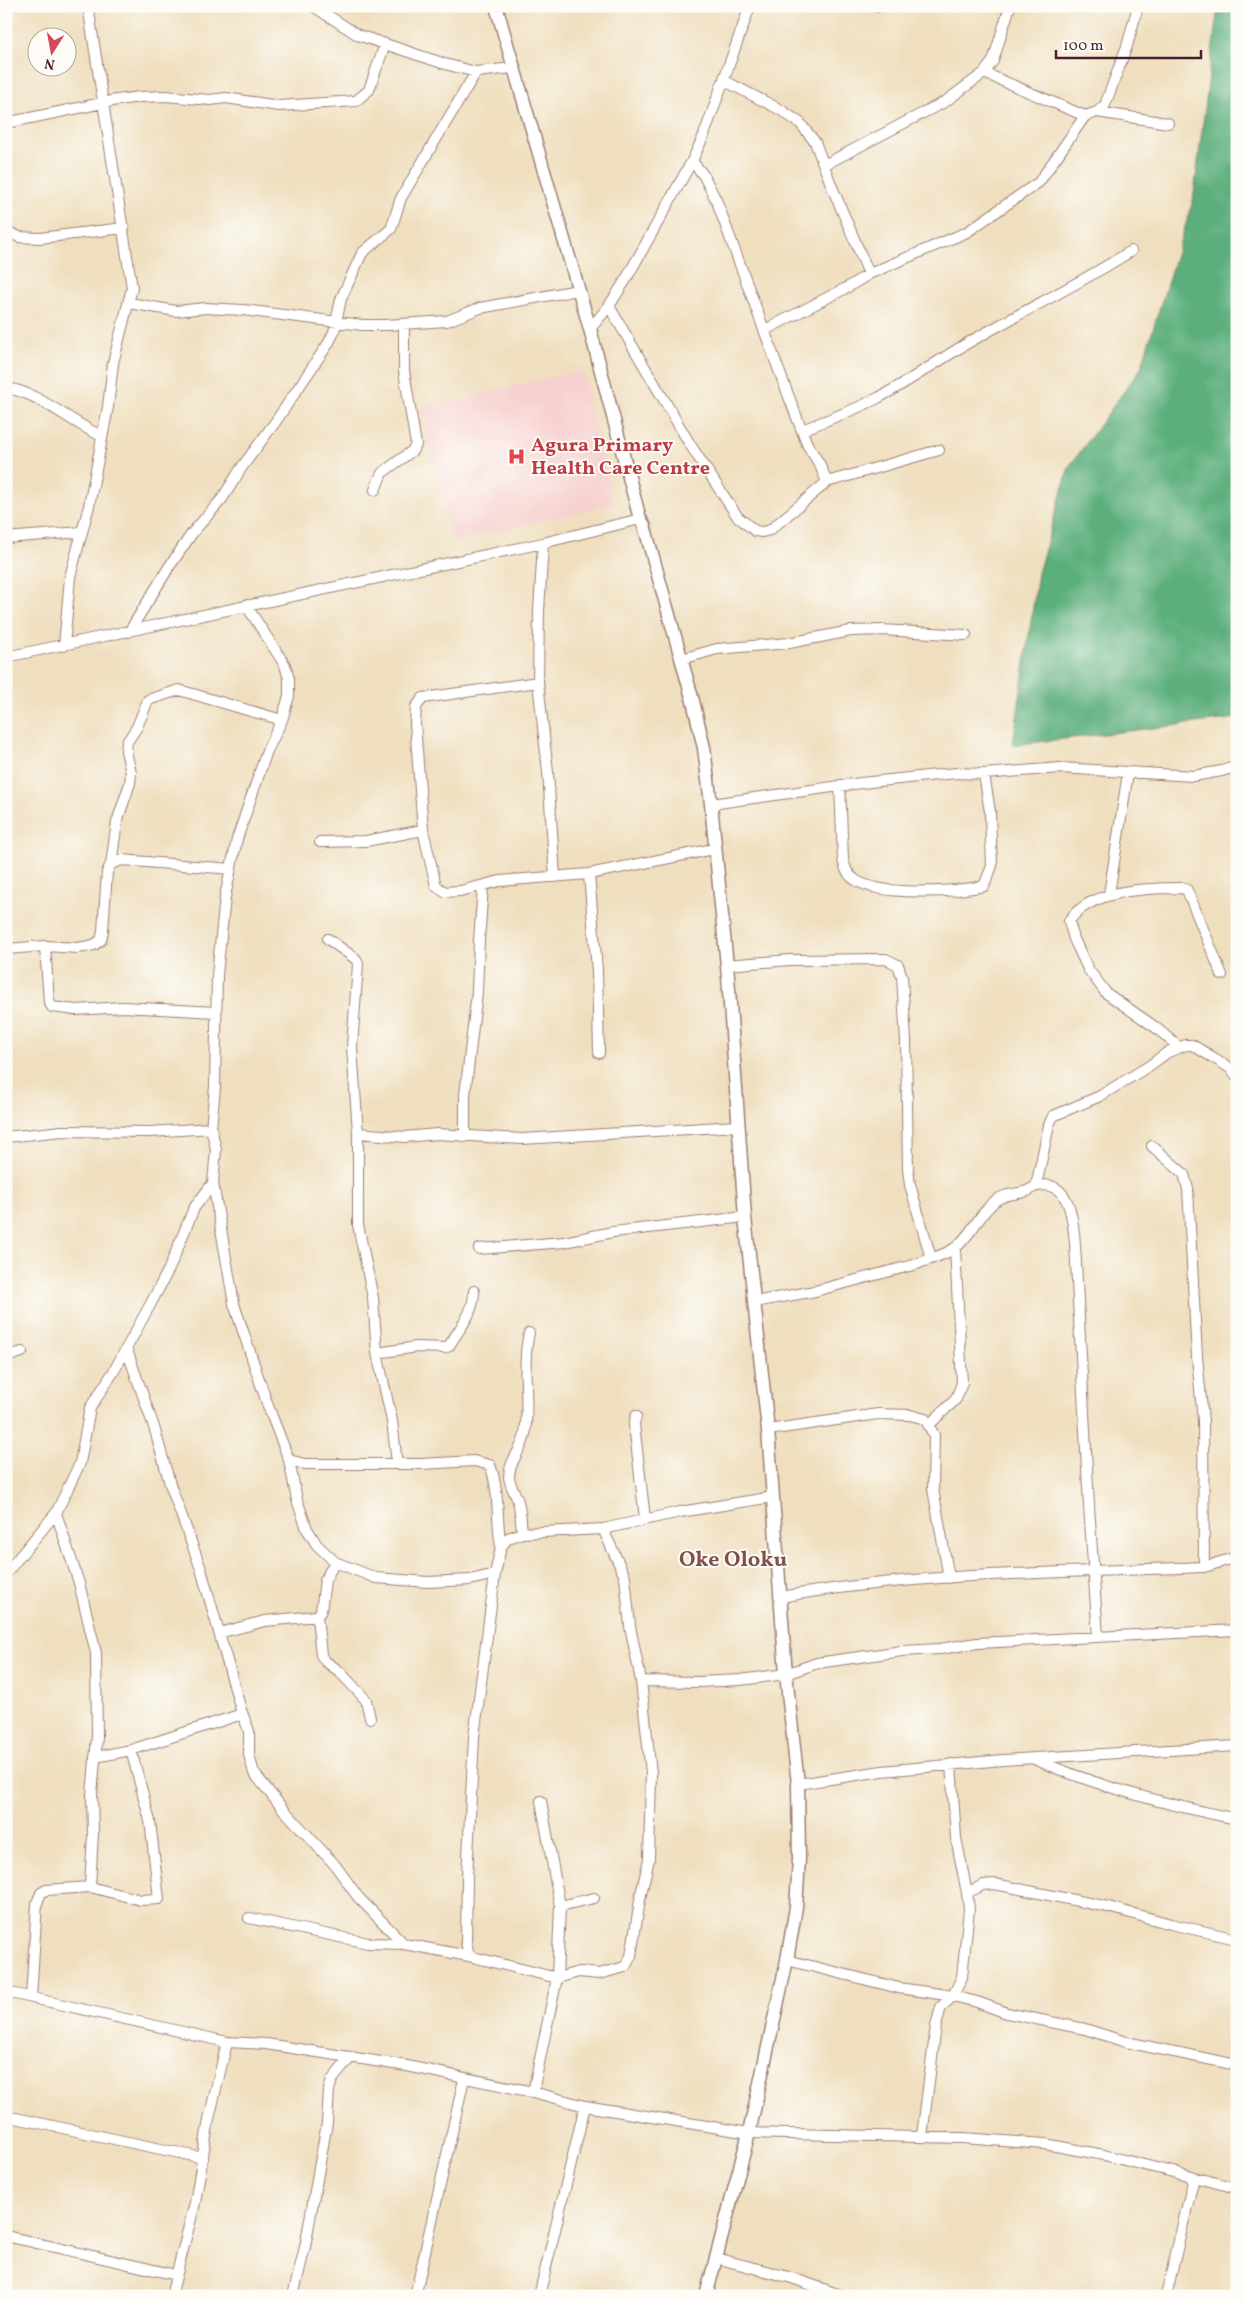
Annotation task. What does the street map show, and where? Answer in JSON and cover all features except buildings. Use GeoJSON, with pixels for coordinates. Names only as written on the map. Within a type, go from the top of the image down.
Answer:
{"type":"FeatureCollection","features":[{"type":"Feature","properties":{"kind":"street"},"geometry":{"type":"LineString","coordinates":[[64,646],[70,577],[89,506],[108,406],[113,363],[132,288],[132,278],[104,117],[104,104],[88,6]]}},
{"type":"Feature","properties":{"kind":"street"},"geometry":{"type":"LineString","coordinates":[[313,6],[358,35],[476,72],[513,68]]}},
{"type":"Feature","properties":{"kind":"street"},"geometry":{"type":"LineString","coordinates":[[590,329],[609,306],[692,161],[725,81],[750,6]]}},
{"type":"Feature","properties":{"kind":"street"},"geometry":{"type":"LineString","coordinates":[[824,165],[946,101],[984,73],[993,61],[1010,6]]}},
{"type":"Feature","properties":{"kind":"street"},"geometry":{"type":"LineString","coordinates":[[765,330],[869,274],[967,232],[1039,182],[1084,116],[1097,112],[1105,105],[1111,93],[1138,6]]}},
{"type":"Feature","properties":{"kind":"street"},"geometry":{"type":"LineString","coordinates":[[498,7],[513,68],[590,329],[640,519],[682,659],[704,748],[726,965],[746,1217],[768,1430],[782,1597],[786,1674],[798,1784],[799,1859],[796,1907],[787,1960],[749,2133],[706,2296]]}},
{"type":"Feature","properties":{"kind":"street"},"geometry":{"type":"LineString","coordinates":[[6,123],[117,100],[165,96],[210,100],[226,98],[279,106],[356,100],[369,90],[386,44]]}},
{"type":"Feature","properties":{"kind":"street"},"geometry":{"type":"LineString","coordinates":[[129,632],[193,532],[222,499],[242,466],[276,421],[328,344],[337,320],[341,299],[362,254],[391,229],[402,198],[476,72]]}},
{"type":"Feature","properties":{"kind":"street"},"geometry":{"type":"LineString","coordinates":[[984,73],[1084,116]]}},
{"type":"Feature","properties":{"kind":"street"},"geometry":{"type":"LineString","coordinates":[[725,81],[781,110],[800,123],[816,142],[869,274]]}},
{"type":"Feature","properties":{"kind":"street"},"geometry":{"type":"LineString","coordinates":[[1097,112],[1168,123]]}},
{"type":"Feature","properties":{"kind":"street"},"geometry":{"type":"LineString","coordinates":[[692,161],[704,176],[717,202],[802,430],[827,482]]}},
{"type":"Feature","properties":{"kind":"street"},"geometry":{"type":"LineString","coordinates":[[6,231],[20,237],[40,238],[124,228]]}},
{"type":"Feature","properties":{"kind":"street"},"geometry":{"type":"LineString","coordinates":[[802,430],[876,399],[928,370],[966,344],[1131,252]]}},
{"type":"Feature","properties":{"kind":"street"},"geometry":{"type":"LineString","coordinates":[[129,303],[176,311],[206,308],[244,310],[337,320],[362,325],[404,324],[447,321],[480,308],[578,290]]}},
{"type":"Feature","properties":{"kind":"street"},"geometry":{"type":"LineString","coordinates":[[609,306],[691,446],[737,516],[745,525],[755,531],[770,530],[827,482],[939,450]]}},
{"type":"Feature","properties":{"kind":"street"},"geometry":{"type":"LineString","coordinates":[[374,490],[382,473],[412,451],[416,444],[404,371],[404,324]]}},
{"type":"Feature","properties":{"kind":"street"},"geometry":{"type":"LineString","coordinates":[[6,388],[28,394],[84,428],[102,436]]}},
{"type":"Feature","properties":{"kind":"street"},"geometry":{"type":"LineString","coordinates":[[6,657],[543,543],[640,519]]}},
{"type":"Feature","properties":{"kind":"street"},"geometry":{"type":"LineString","coordinates":[[6,538],[81,532]]}},
{"type":"Feature","properties":{"kind":"street"},"geometry":{"type":"LineString","coordinates":[[543,543],[539,611],[538,682],[548,772],[555,877]]}},
{"type":"Feature","properties":{"kind":"street"},"geometry":{"type":"LineString","coordinates":[[246,605],[285,666],[289,678],[289,696],[282,720],[267,751],[237,839],[226,897],[219,952],[215,1087],[211,1128],[216,1150],[213,1183],[234,1304],[268,1406],[289,1460],[297,1500],[306,1528],[317,1546],[334,1562],[376,1578],[397,1581],[470,1580],[495,1574]]}},
{"type":"Feature","properties":{"kind":"street"},"geometry":{"type":"LineString","coordinates":[[682,659],[717,649],[789,643],[852,631],[882,630],[966,635]]}},
{"type":"Feature","properties":{"kind":"street"},"geometry":{"type":"LineString","coordinates":[[538,682],[423,698],[416,706],[414,723],[423,830],[436,886],[445,892],[483,886],[500,881],[589,874],[714,849]]}},
{"type":"Feature","properties":{"kind":"street"},"geometry":{"type":"LineString","coordinates":[[6,949],[45,946],[78,948],[94,945],[101,940],[107,872],[111,864],[117,822],[130,783],[131,773],[126,751],[127,742],[137,727],[148,700],[179,690],[282,720]]}},
{"type":"Feature","properties":{"kind":"street"},"geometry":{"type":"LineString","coordinates":[[711,804],[840,786],[956,773],[984,774],[1060,768],[1193,776],[1222,771],[1237,766]]}},
{"type":"Feature","properties":{"kind":"street"},"geometry":{"type":"LineString","coordinates":[[1109,894],[1128,773]]}},
{"type":"Feature","properties":{"kind":"street"},"geometry":{"type":"LineString","coordinates":[[840,786],[843,860],[846,870],[853,878],[871,887],[886,891],[965,890],[984,886],[992,866],[990,812],[984,774]]}},
{"type":"Feature","properties":{"kind":"street"},"geometry":{"type":"LineString","coordinates":[[320,842],[366,841],[423,830]]}},
{"type":"Feature","properties":{"kind":"street"},"geometry":{"type":"LineString","coordinates":[[111,864],[122,860],[231,870]]}},
{"type":"Feature","properties":{"kind":"street"},"geometry":{"type":"LineString","coordinates":[[589,874],[597,971],[599,1053]]}},
{"type":"Feature","properties":{"kind":"street"},"geometry":{"type":"LineString","coordinates":[[465,1136],[464,1095],[477,992],[483,886]]}},
{"type":"Feature","properties":{"kind":"street"},"geometry":{"type":"LineString","coordinates":[[1179,1047],[1106,993],[1088,969],[1074,938],[1069,921],[1074,913],[1109,894],[1183,888],[1187,890],[1222,975]]}},
{"type":"Feature","properties":{"kind":"street"},"geometry":{"type":"LineString","coordinates":[[328,939],[356,959],[358,964],[352,1047],[358,1133],[358,1225],[373,1298],[377,1353],[392,1421],[397,1463]]}},
{"type":"Feature","properties":{"kind":"street"},"geometry":{"type":"LineString","coordinates":[[45,946],[52,1008],[76,1010],[123,1007],[216,1012]]}},
{"type":"Feature","properties":{"kind":"street"},"geometry":{"type":"LineString","coordinates":[[726,965],[790,960],[886,960],[898,964],[902,977],[906,1041],[908,1169],[910,1185],[931,1258]]}},
{"type":"Feature","properties":{"kind":"street"},"geometry":{"type":"LineString","coordinates":[[1036,1186],[1049,1125],[1053,1116],[1100,1096],[1179,1047],[1192,1045],[1230,1068],[1237,1076]]}},
{"type":"Feature","properties":{"kind":"street"},"geometry":{"type":"LineString","coordinates":[[358,1133],[405,1137],[437,1134],[522,1139],[574,1137],[658,1129],[738,1126]]}},
{"type":"Feature","properties":{"kind":"street"},"geometry":{"type":"LineString","coordinates":[[6,1137],[62,1131],[150,1132],[211,1128]]}},
{"type":"Feature","properties":{"kind":"street"},"geometry":{"type":"LineString","coordinates":[[1152,1146],[1184,1174],[1188,1189],[1197,1357],[1203,1411],[1204,1567]]}},
{"type":"Feature","properties":{"kind":"street"},"geometry":{"type":"LineString","coordinates":[[6,1573],[56,1514],[80,1463],[90,1408],[127,1350],[169,1269],[194,1208],[213,1183]]}},
{"type":"Feature","properties":{"kind":"street"},"geometry":{"type":"LineString","coordinates":[[754,1302],[815,1291],[917,1264],[955,1248],[995,1200],[1008,1193],[1027,1191],[1036,1186],[1045,1186],[1063,1195],[1071,1210],[1076,1256],[1098,1637]]}},
{"type":"Feature","properties":{"kind":"street"},"geometry":{"type":"LineString","coordinates":[[479,1249],[564,1242],[613,1232],[746,1217]]}},
{"type":"Feature","properties":{"kind":"street"},"geometry":{"type":"LineString","coordinates":[[930,1424],[956,1399],[962,1383],[955,1248]]}},
{"type":"Feature","properties":{"kind":"street"},"geometry":{"type":"LineString","coordinates":[[377,1353],[417,1347],[445,1348],[449,1346],[468,1320],[474,1300],[474,1291]]}},
{"type":"Feature","properties":{"kind":"street"},"geometry":{"type":"LineString","coordinates":[[522,1533],[518,1501],[510,1485],[509,1475],[510,1466],[524,1440],[526,1431],[525,1365],[529,1333]]}},
{"type":"Feature","properties":{"kind":"street"},"geometry":{"type":"LineString","coordinates":[[127,1350],[154,1427],[170,1484],[201,1569],[242,1714],[249,1731],[250,1760],[254,1773],[282,1809],[335,1864],[358,1897],[404,1944]]}},
{"type":"Feature","properties":{"kind":"street"},"geometry":{"type":"LineString","coordinates":[[6,1357],[22,1352]]}},
{"type":"Feature","properties":{"kind":"street"},"geometry":{"type":"LineString","coordinates":[[768,1430],[878,1414],[920,1416],[930,1424],[934,1435],[933,1489],[949,1578]]}},
{"type":"Feature","properties":{"kind":"street"},"geometry":{"type":"LineString","coordinates":[[636,1416],[634,1424],[645,1519]]}},
{"type":"Feature","properties":{"kind":"street"},"geometry":{"type":"LineString","coordinates":[[289,1460],[305,1464],[421,1464],[474,1461],[490,1465],[495,1479],[497,1527],[501,1547],[495,1574],[474,1737],[467,1877],[466,1942],[469,1956]]}},
{"type":"Feature","properties":{"kind":"street"},"geometry":{"type":"LineString","coordinates":[[501,1547],[508,1538],[522,1533],[603,1529],[645,1519],[773,1497]]}},
{"type":"Feature","properties":{"kind":"street"},"geometry":{"type":"LineString","coordinates":[[56,1514],[84,1600],[96,1653],[98,1685],[92,1794],[93,1834],[90,1887]]}},
{"type":"Feature","properties":{"kind":"street"},"geometry":{"type":"LineString","coordinates":[[249,1918],[368,1943],[404,1944],[469,1956],[557,1978],[579,1972],[599,1974],[625,1967],[631,1956],[640,1894],[649,1859],[651,1773],[641,1681],[630,1626],[625,1577],[603,1529]]}},
{"type":"Feature","properties":{"kind":"street"},"geometry":{"type":"LineString","coordinates":[[782,1597],[836,1587],[986,1575],[1204,1567],[1237,1557]]}},
{"type":"Feature","properties":{"kind":"street"},"geometry":{"type":"LineString","coordinates":[[334,1562],[325,1580],[321,1611],[317,1616],[321,1655],[366,1700],[370,1718]]}},
{"type":"Feature","properties":{"kind":"street"},"geometry":{"type":"LineString","coordinates":[[219,1633],[265,1621],[317,1616]]}},
{"type":"Feature","properties":{"kind":"street"},"geometry":{"type":"LineString","coordinates":[[641,1681],[698,1682],[786,1674],[817,1663],[902,1651],[940,1649],[977,1642],[1237,1630]]}},
{"type":"Feature","properties":{"kind":"street"},"geometry":{"type":"LineString","coordinates":[[95,1757],[131,1750],[242,1714]]}},
{"type":"Feature","properties":{"kind":"street"},"geometry":{"type":"LineString","coordinates":[[798,1784],[847,1775],[951,1764],[1237,1746]]}},
{"type":"Feature","properties":{"kind":"street"},"geometry":{"type":"LineString","coordinates":[[31,1997],[37,1903],[41,1893],[46,1890],[90,1887],[141,1900],[159,1899],[150,1821],[131,1750]]}},
{"type":"Feature","properties":{"kind":"street"},"geometry":{"type":"LineString","coordinates":[[1032,1758],[1060,1770],[1113,1787],[1237,1819]]}},
{"type":"Feature","properties":{"kind":"street"},"geometry":{"type":"LineString","coordinates":[[922,2136],[936,2026],[941,2007],[953,1996],[962,1977],[968,1909],[967,1893],[956,1838],[951,1764]]}},
{"type":"Feature","properties":{"kind":"street"},"geometry":{"type":"LineString","coordinates":[[533,2092],[557,1978],[560,1906],[541,1800]]}},
{"type":"Feature","properties":{"kind":"street"},"geometry":{"type":"LineString","coordinates":[[967,1893],[983,1885],[995,1884],[1108,1906],[1237,1939]]}},
{"type":"Feature","properties":{"kind":"street"},"geometry":{"type":"LineString","coordinates":[[560,1906],[594,1898]]}},
{"type":"Feature","properties":{"kind":"street"},"geometry":{"type":"LineString","coordinates":[[787,1960],[899,1988],[953,1996],[1007,2013],[1085,2029],[1126,2042],[1237,2065]]}},
{"type":"Feature","properties":{"kind":"street"},"geometry":{"type":"LineString","coordinates":[[6,1992],[227,2042],[266,2044],[407,2066],[533,2092],[585,2106],[749,2133],[922,2136],[1045,2144],[1104,2155],[1237,2188]]}},
{"type":"Feature","properties":{"kind":"street"},"geometry":{"type":"LineString","coordinates":[[171,2296],[195,2204],[208,2119],[227,2042]]}},
{"type":"Feature","properties":{"kind":"street"},"geometry":{"type":"LineString","coordinates":[[293,2296],[305,2247],[327,2123],[329,2090],[332,2080],[350,2058]]}},
{"type":"Feature","properties":{"kind":"street"},"geometry":{"type":"LineString","coordinates":[[415,2296],[464,2079]]}},
{"type":"Feature","properties":{"kind":"street"},"geometry":{"type":"LineString","coordinates":[[539,2296],[585,2106]]}},
{"type":"Feature","properties":{"kind":"street"},"geometry":{"type":"LineString","coordinates":[[6,2116],[203,2158]]}},
{"type":"Feature","properties":{"kind":"street"},"geometry":{"type":"LineString","coordinates":[[1166,2296],[1194,2177]]}},
{"type":"Feature","properties":{"kind":"street"},"geometry":{"type":"LineString","coordinates":[[6,2236],[176,2275]]}},
{"type":"Feature","properties":{"kind":"street"},"geometry":{"type":"LineString","coordinates":[[716,2258],[792,2278],[843,2296]]}},
{"type":"Feature","properties":{"kind":"shaded area","name":"Agura Primary Health Care Centre"},"geometry":{"type":"Polygon","coordinates":[[[581,370],[614,504],[454,542],[421,409],[581,370]]]}},
{"type":"Feature","properties":{"kind":"green space"},"geometry":{"type":"Polygon","coordinates":[[[1218,6],[1237,6],[1237,718],[1013,745],[1038,573],[1069,467],[1141,368],[1193,201],[1218,6]]]}},
{"type":"Feature","properties":{"kind":"place","name":"Agura Primary Health Care Centre"},"geometry":{"type":"Point","coordinates":[517,456]}},
{"type":"Feature","properties":{"kind":"district","name":"Oke Oloku"},"geometry":{"type":"Point","coordinates":[733,1558]}}]}
